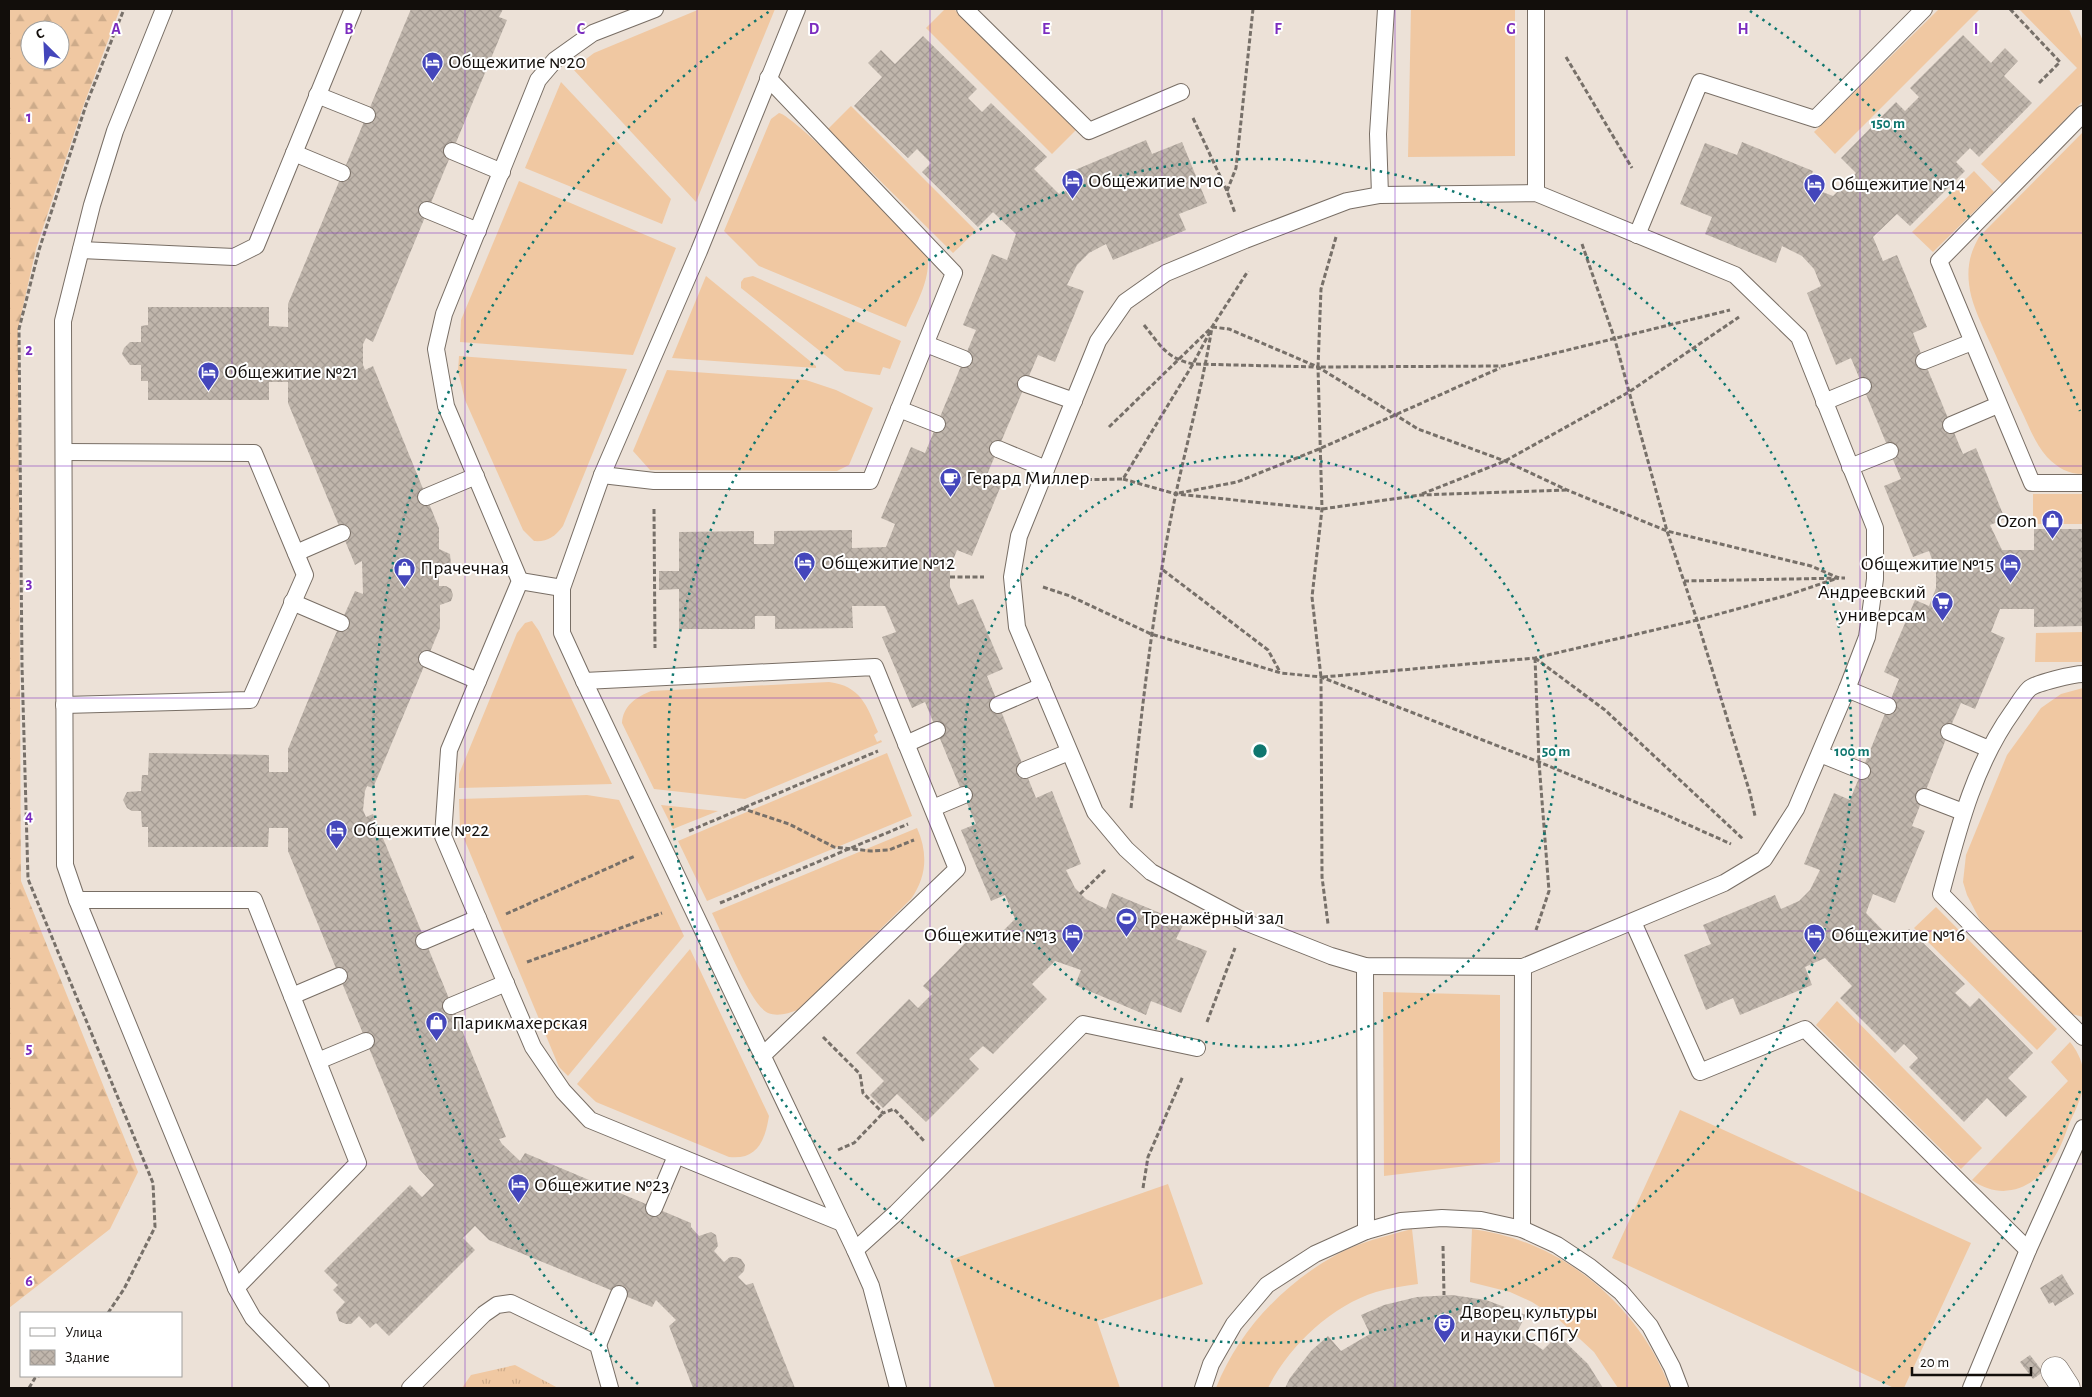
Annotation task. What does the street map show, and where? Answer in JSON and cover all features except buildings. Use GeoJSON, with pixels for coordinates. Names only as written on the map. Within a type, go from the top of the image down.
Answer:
{"type":"FeatureCollection","features":[{"type":"Feature","properties":{"kind":"lane"},"geometry":{"type":"LineString","coordinates":[[164,9],[115,131],[92,205],[63,321],[65,865],[77,900],[236,1288],[253,1318],[321,1388]]}},
{"type":"Feature","properties":{"kind":"lane"},"geometry":{"type":"LineString","coordinates":[[81,250],[234,257],[256,246],[353,9]]}},
{"type":"Feature","properties":{"kind":"lane"},"geometry":{"type":"LineString","coordinates":[[655,9],[593,32],[555,60],[538,80],[444,314],[436,349],[446,406],[520,581],[449,750],[443,836],[533,1047],[563,1091],[590,1120],[842,1223]]}},
{"type":"Feature","properties":{"kind":"lane"},"geometry":{"type":"LineString","coordinates":[[797,9],[699,251],[602,475],[562,588],[562,633],[871,1286],[898,1388]]}},
{"type":"Feature","properties":{"kind":"lane"},"geometry":{"type":"LineString","coordinates":[[965,9],[1089,131],[1181,92]]}},
{"type":"Feature","properties":{"kind":"lane"},"geometry":{"type":"LineString","coordinates":[[1380,195],[1378,134],[1386,9]]}},
{"type":"Feature","properties":{"kind":"lane"},"geometry":{"type":"LineString","coordinates":[[1536,9],[1536,193]]}},
{"type":"Feature","properties":{"kind":"lane"},"geometry":{"type":"LineString","coordinates":[[1637,235],[1700,82],[1815,119],[1924,9]]}},
{"type":"Feature","properties":{"kind":"lane"},"geometry":{"type":"LineString","coordinates":[[602,475],[654,481],[870,481],[954,273],[768,78]]}},
{"type":"Feature","properties":{"kind":"lane"},"geometry":{"type":"LineString","coordinates":[[317,96],[367,115]]}},
{"type":"Feature","properties":{"kind":"lane"},"geometry":{"type":"LineString","coordinates":[[2083,114],[1939,261],[2032,483],[2083,483]]}},
{"type":"Feature","properties":{"kind":"lane"},"geometry":{"type":"LineString","coordinates":[[452,151],[502,172]]}},
{"type":"Feature","properties":{"kind":"lane"},"geometry":{"type":"LineString","coordinates":[[294,153],[342,173]]}},
{"type":"Feature","properties":{"kind":"lane"},"geometry":{"type":"LineString","coordinates":[[1536,193],[1735,275],[1798,337],[1875,528],[1875,579],[1867,637],[1796,809],[1764,858],[1724,883],[1523,967],[1364,966],[1331,956],[1245,922],[1151,872],[1126,848],[1095,812],[1017,628],[1012,577],[1019,536],[1098,341],[1126,302],[1166,273],[1347,201],[1380,195],[1536,193]]}},
{"type":"Feature","properties":{"kind":"lane"},"geometry":{"type":"LineString","coordinates":[[427,210],[478,231]]}},
{"type":"Feature","properties":{"kind":"lane"},"geometry":{"type":"LineString","coordinates":[[1924,361],[1972,342]]}},
{"type":"Feature","properties":{"kind":"lane"},"geometry":{"type":"LineString","coordinates":[[926,344],[964,359]]}},
{"type":"Feature","properties":{"kind":"lane"},"geometry":{"type":"LineString","coordinates":[[1026,384],[1074,401]]}},
{"type":"Feature","properties":{"kind":"lane"},"geometry":{"type":"LineString","coordinates":[[1824,402],[1863,386]]}},
{"type":"Feature","properties":{"kind":"lane"},"geometry":{"type":"LineString","coordinates":[[1951,425],[1998,405]]}},
{"type":"Feature","properties":{"kind":"lane"},"geometry":{"type":"LineString","coordinates":[[899,408],[937,424]]}},
{"type":"Feature","properties":{"kind":"lane"},"geometry":{"type":"LineString","coordinates":[[998,449],[1046,469]]}},
{"type":"Feature","properties":{"kind":"lane"},"geometry":{"type":"LineString","coordinates":[[1850,467],[1890,451]]}},
{"type":"Feature","properties":{"kind":"lane"},"geometry":{"type":"LineString","coordinates":[[64,452],[254,453],[305,575],[250,700],[64,705]]}},
{"type":"Feature","properties":{"kind":"lane"},"geometry":{"type":"LineString","coordinates":[[426,497],[476,476]]}},
{"type":"Feature","properties":{"kind":"lane"},"geometry":{"type":"LineString","coordinates":[[296,553],[342,533]]}},
{"type":"Feature","properties":{"kind":"lane"},"geometry":{"type":"LineString","coordinates":[[520,581],[562,588]]}},
{"type":"Feature","properties":{"kind":"lane"},"geometry":{"type":"LineString","coordinates":[[292,602],[341,623]]}},
{"type":"Feature","properties":{"kind":"lane"},"geometry":{"type":"LineString","coordinates":[[426,659],[478,681]]}},
{"type":"Feature","properties":{"kind":"lane"},"geometry":{"type":"LineString","coordinates":[[584,681],[875,667],[957,869],[804,1018],[762,1056]]}},
{"type":"Feature","properties":{"kind":"lane"},"geometry":{"type":"LineString","coordinates":[[2083,674],[2074,674],[2030,687],[2002,726],[1989,749],[1963,812],[1942,894],[2083,1036]]}},
{"type":"Feature","properties":{"kind":"lane"},"geometry":{"type":"LineString","coordinates":[[998,705],[1042,686]]}},
{"type":"Feature","properties":{"kind":"lane"},"geometry":{"type":"LineString","coordinates":[[1847,689],[1888,706]]}},
{"type":"Feature","properties":{"kind":"lane"},"geometry":{"type":"LineString","coordinates":[[905,742],[937,730]]}},
{"type":"Feature","properties":{"kind":"lane"},"geometry":{"type":"LineString","coordinates":[[1949,732],[1989,749]]}},
{"type":"Feature","properties":{"kind":"lane"},"geometry":{"type":"LineString","coordinates":[[1025,770],[1069,752]]}},
{"type":"Feature","properties":{"kind":"lane"},"geometry":{"type":"LineString","coordinates":[[1820,754],[1862,771]]}},
{"type":"Feature","properties":{"kind":"lane"},"geometry":{"type":"LineString","coordinates":[[933,811],[964,795]]}},
{"type":"Feature","properties":{"kind":"lane"},"geometry":{"type":"LineString","coordinates":[[1924,797],[1963,812]]}},
{"type":"Feature","properties":{"kind":"lane"},"geometry":{"type":"LineString","coordinates":[[77,900],[254,900],[358,1163],[236,1288]]}},
{"type":"Feature","properties":{"kind":"lane"},"geometry":{"type":"LineString","coordinates":[[424,941],[480,922]]}},
{"type":"Feature","properties":{"kind":"lane"},"geometry":{"type":"LineString","coordinates":[[1633,922],[1700,1072],[1805,1030],[2028,1250]]}},
{"type":"Feature","properties":{"kind":"lane"},"geometry":{"type":"LineString","coordinates":[[1364,966],[1366,1231]]}},
{"type":"Feature","properties":{"kind":"lane"},"geometry":{"type":"LineString","coordinates":[[1522,1229],[1523,967]]}},
{"type":"Feature","properties":{"kind":"lane"},"geometry":{"type":"LineString","coordinates":[[292,996],[339,976]]}},
{"type":"Feature","properties":{"kind":"lane"},"geometry":{"type":"LineString","coordinates":[[451,1006],[503,977]]}},
{"type":"Feature","properties":{"kind":"lane"},"geometry":{"type":"LineString","coordinates":[[854,1250],[896,1213],[946,1164],[1084,1024],[1197,1048]]}},
{"type":"Feature","properties":{"kind":"lane"},"geometry":{"type":"LineString","coordinates":[[318,1061],[366,1041]]}},
{"type":"Feature","properties":{"kind":"lane"},"geometry":{"type":"LineString","coordinates":[[1971,1388],[2028,1250],[2083,1128]]}},
{"type":"Feature","properties":{"kind":"lane"},"geometry":{"type":"LineString","coordinates":[[654,1208],[676,1156]]}},
{"type":"Feature","properties":{"kind":"lane"},"geometry":{"type":"LineString","coordinates":[[1203,1388],[1211,1364],[1234,1324],[1267,1285],[1315,1254],[1366,1231],[1401,1221],[1442,1218],[1481,1220],[1522,1229],[1557,1245],[1590,1267],[1621,1292],[1650,1326],[1672,1367],[1680,1388]]}},
{"type":"Feature","properties":{"kind":"lane"},"geometry":{"type":"LineString","coordinates":[[610,1388],[598,1345],[619,1294]]}},
{"type":"Feature","properties":{"kind":"lane"},"geometry":{"type":"LineString","coordinates":[[410,1388],[484,1314],[497,1305],[511,1303],[598,1345]]}},
{"type":"Feature","properties":{"kind":"path"},"geometry":{"type":"LineString","coordinates":[[1227,191],[1236,168],[1253,9]]}},
{"type":"Feature","properties":{"kind":"path"},"geometry":{"type":"LineString","coordinates":[[2010,9],[2060,62],[2038,84]]}},
{"type":"Feature","properties":{"kind":"path"},"geometry":{"type":"LineString","coordinates":[[1562,50],[1651,198]]}},
{"type":"Feature","properties":{"kind":"path"},"geometry":{"type":"LineString","coordinates":[[1123,479],[1194,364],[1212,327],[1250,267],[1245,240],[1227,191],[1181,92]]}},
{"type":"Feature","properties":{"kind":"path"},"geometry":{"type":"LineString","coordinates":[[1331,956],[1322,877],[1321,677],[1312,597],[1322,509],[1318,367],[1321,289],[1347,201]]}},
{"type":"Feature","properties":{"kind":"path"},"geometry":{"type":"LineString","coordinates":[[1570,208],[1615,340],[1666,531],[1697,620],[1750,793],[1764,858]]}},
{"type":"Feature","properties":{"kind":"path"},"geometry":{"type":"LineString","coordinates":[[1126,302],[1167,354],[1178,361],[1194,364],[1318,367],[1503,366]]}},
{"type":"Feature","properties":{"kind":"path"},"geometry":{"type":"LineString","coordinates":[[1176,494],[1237,482],[1319,449],[1503,366],[1615,340],[1762,302]]}},
{"type":"Feature","properties":{"kind":"path"},"geometry":{"type":"LineString","coordinates":[[1420,495],[1505,461],[1629,392],[1762,302]]}},
{"type":"Feature","properties":{"kind":"path"},"geometry":{"type":"LineString","coordinates":[[1212,327],[1229,329],[1318,367],[1418,429],[1505,461],[1567,490],[1666,531],[1811,566],[1838,578]]}},
{"type":"Feature","properties":{"kind":"path"},"geometry":{"type":"LineString","coordinates":[[1109,427],[1212,327]]}},
{"type":"Feature","properties":{"kind":"path"},"geometry":{"type":"LineString","coordinates":[[1080,894],[1126,848],[1151,634],[1176,494],[1206,364],[1212,327]]}},
{"type":"Feature","properties":{"kind":"path"},"geometry":{"type":"LineString","coordinates":[[1046,469],[1069,480],[1123,479],[1176,494],[1322,509],[1420,495],[1567,490]]}},
{"type":"Feature","properties":{"kind":"path"},"geometry":{"type":"LineString","coordinates":[[654,481],[655,677]]}},
{"type":"Feature","properties":{"kind":"path"},"geometry":{"type":"LineString","coordinates":[[1163,570],[1268,650],[1281,673]]}},
{"type":"Feature","properties":{"kind":"path"},"geometry":{"type":"LineString","coordinates":[[1012,577],[1070,596],[1151,634],[1281,673],[1321,677],[1535,658],[1697,620],[1788,595],[1838,578]]}},
{"type":"Feature","properties":{"kind":"path"},"geometry":{"type":"LineString","coordinates":[[1684,581],[1875,579]]}},
{"type":"Feature","properties":{"kind":"path"},"geometry":{"type":"LineString","coordinates":[[1523,967],[1549,891],[1539,762],[1535,658]]}},
{"type":"Feature","properties":{"kind":"path"},"geometry":{"type":"LineString","coordinates":[[1535,658],[1605,710],[1764,858]]}},
{"type":"Feature","properties":{"kind":"path"},"geometry":{"type":"LineString","coordinates":[[1321,677],[1539,762],[1764,858]]}},
{"type":"Feature","properties":{"kind":"path"},"geometry":{"type":"LineString","coordinates":[[480,922],[741,808],[905,742]]}},
{"type":"Feature","properties":{"kind":"path"},"geometry":{"type":"LineString","coordinates":[[741,808],[789,824],[834,847],[872,851],[889,850],[941,829]]}},
{"type":"Feature","properties":{"kind":"path"},"geometry":{"type":"LineString","coordinates":[[503,977],[670,910],[712,907],[852,848],[933,811]]}},
{"type":"Feature","properties":{"kind":"path"},"geometry":{"type":"LineString","coordinates":[[804,1018],[860,1074],[863,1092],[884,1113]]}},
{"type":"Feature","properties":{"kind":"path"},"geometry":{"type":"LineString","coordinates":[[812,1160],[854,1143],[884,1113],[894,1109],[946,1164]]}},
{"type":"Feature","properties":{"kind":"path"},"geometry":{"type":"LineString","coordinates":[[1442,1218],[1444,1295]]}},
{"type":"Feature","properties":{"kind":"path"},"geometry":{"type":"LineString","coordinates":[[29,1388],[38,1377]]}},
{"type":"Feature","properties":{"kind":"green space"},"geometry":{"type":"Polygon","coordinates":[[[9,9],[120,9],[84,104],[36,249],[18,329],[21,881],[138,1172],[110,1229],[9,1308],[9,9]]]}},
{"type":"Feature","properties":{"kind":"green space"},"geometry":{"type":"Polygon","coordinates":[[[700,9],[775,9],[696,202],[573,69],[594,53],[700,9]]]}},
{"type":"Feature","properties":{"kind":"green space"},"geometry":{"type":"Polygon","coordinates":[[[945,9],[954,9],[1076,130],[1052,154],[926,28],[945,9]]]}},
{"type":"Feature","properties":{"kind":"green space"},"geometry":{"type":"Polygon","coordinates":[[[1411,9],[1515,9],[1515,156],[1408,157],[1411,9]]]}},
{"type":"Feature","properties":{"kind":"green space"},"geometry":{"type":"Polygon","coordinates":[[[1939,9],[1980,9],[1835,154],[1814,132],[1939,9]]]}},
{"type":"Feature","properties":{"kind":"green space"},"geometry":{"type":"Polygon","coordinates":[[[2019,9],[2069,9],[2083,41],[2083,101],[2002,184],[1981,164],[2077,68],[2019,9]]]}},
{"type":"Feature","properties":{"kind":"green space"},"geometry":{"type":"Polygon","coordinates":[[[561,82],[671,199],[662,224],[525,168],[561,82]]]}},
{"type":"Feature","properties":{"kind":"green space"},"geometry":{"type":"Polygon","coordinates":[[[851,106],[976,231],[953,253],[828,129],[851,106]]]}},
{"type":"Feature","properties":{"kind":"green space"},"geometry":{"type":"Polygon","coordinates":[[[779,113],[789,119],[829,154],[878,202],[927,255],[928,264],[925,282],[906,327],[759,266],[724,231],[771,119],[779,113]]]}},
{"type":"Feature","properties":{"kind":"green space"},"geometry":{"type":"Polygon","coordinates":[[[2083,132],[2083,474],[2068,472],[2059,467],[2047,457],[2036,441],[1976,310],[1970,291],[1968,271],[1971,254],[1979,237],[2083,132]]]}},
{"type":"Feature","properties":{"kind":"green space"},"geometry":{"type":"Polygon","coordinates":[[[1974,171],[1994,192],[1933,252],[1912,232],[1974,171]]]}},
{"type":"Feature","properties":{"kind":"green space"},"geometry":{"type":"Polygon","coordinates":[[[519,181],[676,248],[633,355],[460,342],[461,320],[519,181]]]}},
{"type":"Feature","properties":{"kind":"green space"},"geometry":{"type":"Polygon","coordinates":[[[706,276],[816,366],[816,368],[672,358],[706,276]]]}},
{"type":"Feature","properties":{"kind":"green space"},"geometry":{"type":"Polygon","coordinates":[[[753,276],[901,341],[890,369],[883,367],[880,375],[845,371],[741,288],[741,282],[744,278],[753,276]]]}},
{"type":"Feature","properties":{"kind":"green space"},"geometry":{"type":"Polygon","coordinates":[[[459,356],[627,369],[563,526],[550,538],[543,541],[534,541],[523,530],[465,400],[458,371],[459,356]]]}},
{"type":"Feature","properties":{"kind":"green space"},"geometry":{"type":"Polygon","coordinates":[[[667,370],[806,380],[836,390],[873,408],[849,465],[837,471],[650,470],[633,451],[667,370]]]}},
{"type":"Feature","properties":{"kind":"green space"},"geometry":{"type":"Polygon","coordinates":[[[2033,494],[2083,494],[2083,524],[2033,524],[2033,494]]]}},
{"type":"Feature","properties":{"kind":"green space"},"geometry":{"type":"Polygon","coordinates":[[[532,621],[539,631],[612,784],[459,788],[459,774],[517,633],[525,623],[532,621]]]}},
{"type":"Feature","properties":{"kind":"green space"},"geometry":{"type":"Polygon","coordinates":[[[2083,632],[2083,662],[2035,662],[2036,633],[2083,632]]]}},
{"type":"Feature","properties":{"kind":"green space"},"geometry":{"type":"Polygon","coordinates":[[[829,682],[840,684],[856,693],[866,706],[878,732],[874,735],[877,742],[881,740],[882,742],[745,799],[654,789],[622,723],[625,712],[631,703],[651,691],[829,682]]]}},
{"type":"Feature","properties":{"kind":"green space"},"geometry":{"type":"Polygon","coordinates":[[[2083,688],[2083,1017],[2072,1014],[1980,920],[1967,895],[1963,882],[1966,855],[2007,755],[2041,708],[2061,694],[2083,688]]]}},
{"type":"Feature","properties":{"kind":"green space"},"geometry":{"type":"Polygon","coordinates":[[[887,753],[912,816],[707,901],[678,841],[887,753]]]}},
{"type":"Feature","properties":{"kind":"green space"},"geometry":{"type":"Polygon","coordinates":[[[587,795],[619,800],[684,936],[568,1076],[559,1067],[460,829],[459,799],[587,795]]]}},
{"type":"Feature","properties":{"kind":"green space"},"geometry":{"type":"Polygon","coordinates":[[[661,805],[718,811],[673,829],[661,805]]]}},
{"type":"Feature","properties":{"kind":"green space"},"geometry":{"type":"Polygon","coordinates":[[[917,828],[923,846],[924,864],[920,882],[911,899],[798,1010],[776,1015],[768,1013],[761,1008],[745,984],[712,913],[917,828]]]}},
{"type":"Feature","properties":{"kind":"green space"},"geometry":{"type":"Polygon","coordinates":[[[1936,907],[2057,1029],[2037,1050],[1914,928],[1936,907]]]}},
{"type":"Feature","properties":{"kind":"green space"},"geometry":{"type":"Polygon","coordinates":[[[690,949],[769,1116],[765,1133],[758,1147],[753,1152],[739,1157],[729,1157],[596,1102],[577,1084],[690,949]]]}},
{"type":"Feature","properties":{"kind":"green space"},"geometry":{"type":"Polygon","coordinates":[[[1383,992],[1500,995],[1500,1162],[1384,1176],[1383,992]]]}},
{"type":"Feature","properties":{"kind":"green space"},"geometry":{"type":"Polygon","coordinates":[[[1837,1001],[1982,1148],[1961,1169],[1816,1025],[1837,1001]]]}},
{"type":"Feature","properties":{"kind":"green space"},"geometry":{"type":"Polygon","coordinates":[[[2070,1042],[2082,1066],[2084,1077],[2082,1091],[2061,1145],[2048,1167],[2029,1183],[2008,1191],[1984,1187],[1972,1180],[2068,1081],[2051,1062],[2070,1042]]]}},
{"type":"Feature","properties":{"kind":"green space"},"geometry":{"type":"Polygon","coordinates":[[[1680,1110],[1971,1243],[1904,1388],[1894,1388],[1612,1258],[1680,1110]]]}},
{"type":"Feature","properties":{"kind":"green space"},"geometry":{"type":"Polygon","coordinates":[[[1168,1184],[1203,1284],[1097,1321],[1120,1388],[995,1388],[950,1260],[1168,1184]]]}},
{"type":"Feature","properties":{"kind":"green space"},"geometry":{"type":"Polygon","coordinates":[[[1412,1229],[1418,1284],[1392,1288],[1359,1298],[1328,1317],[1287,1357],[1268,1388],[1216,1388],[1225,1367],[1250,1329],[1264,1311],[1298,1280],[1345,1250],[1412,1229]]]}},
{"type":"Feature","properties":{"kind":"green space"},"geometry":{"type":"Polygon","coordinates":[[[1472,1229],[1505,1236],[1536,1247],[1566,1262],[1593,1282],[1617,1304],[1638,1330],[1656,1358],[1670,1388],[1618,1388],[1594,1352],[1557,1318],[1532,1302],[1510,1292],[1470,1282],[1472,1229]]]}},
{"type":"Feature","properties":{"kind":"green space"},"geometry":{"type":"Polygon","coordinates":[[[515,1365],[558,1388],[462,1388],[471,1375],[515,1365]]]}},
{"type":"Feature","properties":{"kind":"place","name":"Общежитие №20"},"geometry":{"type":"Point","coordinates":[432,81]}},
{"type":"Feature","properties":{"kind":"place","name":"Общежитие №10"},"geometry":{"type":"Point","coordinates":[1072,200]}},
{"type":"Feature","properties":{"kind":"place","name":"Общежитие №14"},"geometry":{"type":"Point","coordinates":[1815,203]}},
{"type":"Feature","properties":{"kind":"place","name":"Общежитие №21"},"geometry":{"type":"Point","coordinates":[208,391]}},
{"type":"Feature","properties":{"kind":"place","name":"Герард Миллер"},"geometry":{"type":"Point","coordinates":[950,497]}},
{"type":"Feature","properties":{"kind":"place","name":"Ozon"},"geometry":{"type":"Point","coordinates":[2053,540]}},
{"type":"Feature","properties":{"kind":"place","name":"Общежитие №12"},"geometry":{"type":"Point","coordinates":[805,582]}},
{"type":"Feature","properties":{"kind":"place","name":"Общежитие №15"},"geometry":{"type":"Point","coordinates":[2010,583]}},
{"type":"Feature","properties":{"kind":"place","name":"Прачечная"},"geometry":{"type":"Point","coordinates":[404,587]}},
{"type":"Feature","properties":{"kind":"place","name":"Андреевский универсам"},"geometry":{"type":"Point","coordinates":[1942,622]}},
{"type":"Feature","properties":{"kind":"place","name":"Общежитие №22"},"geometry":{"type":"Point","coordinates":[337,849]}},
{"type":"Feature","properties":{"kind":"place","name":"Тренажёрный зал"},"geometry":{"type":"Point","coordinates":[1126,937]}},
{"type":"Feature","properties":{"kind":"place","name":"Общежитие №13"},"geometry":{"type":"Point","coordinates":[1073,954]}},
{"type":"Feature","properties":{"kind":"place","name":"Общежитие №16"},"geometry":{"type":"Point","coordinates":[1815,954]}},
{"type":"Feature","properties":{"kind":"place","name":"Парикмахерская"},"geometry":{"type":"Point","coordinates":[436,1042]}},
{"type":"Feature","properties":{"kind":"place","name":"Общежитие №23"},"geometry":{"type":"Point","coordinates":[518,1204]}},
{"type":"Feature","properties":{"kind":"place","name":"Дворец культуры и науки СПбГУ"},"geometry":{"type":"Point","coordinates":[1444,1343]}}]}
